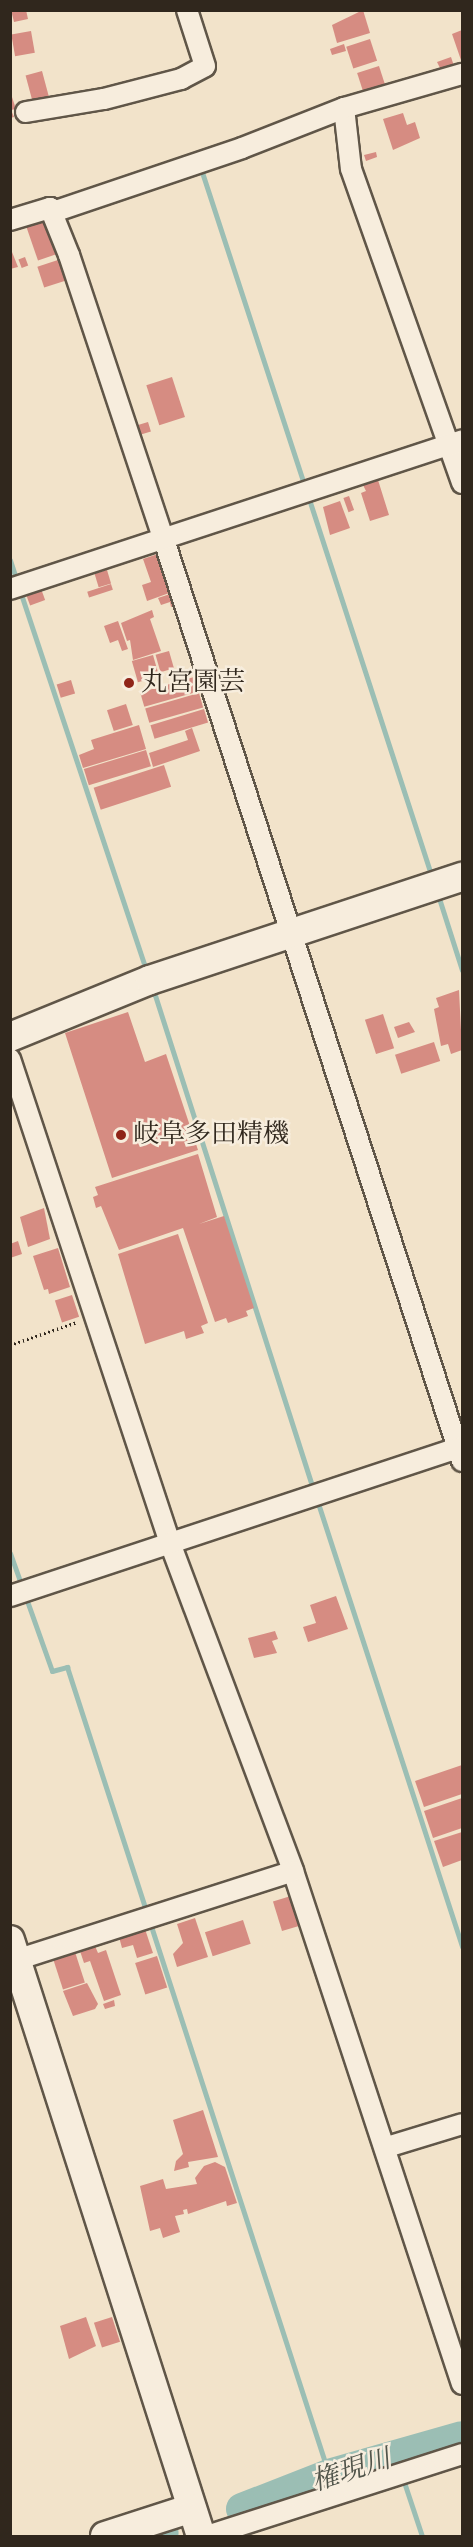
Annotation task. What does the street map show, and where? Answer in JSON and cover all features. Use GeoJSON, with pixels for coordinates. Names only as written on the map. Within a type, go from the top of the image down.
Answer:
{"type":"FeatureCollection","features":[{"type":"Feature","properties":{"kind":"street"},"geometry":{"type":"LineString","coordinates":[[26,112],[115,96],[181,79],[205,66],[187,10]]}},
{"type":"Feature","properties":{"kind":"street"},"geometry":{"type":"LineString","coordinates":[[10,220],[50,208],[56,211],[344,108],[462,74]]}},
{"type":"Feature","properties":{"kind":"street"},"geometry":{"type":"LineString","coordinates":[[344,108],[351,169],[456,442],[462,483]]}},
{"type":"Feature","properties":{"kind":"street"},"geometry":{"type":"LineString","coordinates":[[10,1596],[170,1543],[460,1454],[374,1178],[291,935],[164,540],[69,255],[50,208]]}},
{"type":"Feature","properties":{"kind":"street"},"geometry":{"type":"LineString","coordinates":[[10,589],[456,442]]}},
{"type":"Feature","properties":{"kind":"street"},"geometry":{"type":"LineString","coordinates":[[10,1037],[150,980],[462,877]]}},
{"type":"Feature","properties":{"kind":"street"},"geometry":{"type":"LineString","coordinates":[[10,1059],[170,1543],[293,1871],[387,2147],[462,2384]]}},
{"type":"Feature","properties":{"kind":"street"},"geometry":{"type":"LineString","coordinates":[[201,2536],[13,1954],[293,1871]]}},
{"type":"Feature","properties":{"kind":"street"},"geometry":{"type":"LineString","coordinates":[[387,2147],[462,2124]]}},
{"type":"Feature","properties":{"kind":"street"},"geometry":{"type":"LineString","coordinates":[[207,2536],[462,2454]]}},
{"type":"Feature","properties":{"kind":"street"},"geometry":{"type":"LineString","coordinates":[[105,2536],[192,2508]]}},
{"type":"Feature","properties":{"kind":"path"},"geometry":{"type":"LineString","coordinates":[[10,1345],[95,1316]]}},
{"type":"Feature","properties":{"kind":"building"},"geometry":{"type":"Polygon","coordinates":[[[11,10],[26,10],[28,19],[14,22],[11,10]]]}},
{"type":"Feature","properties":{"kind":"building"},"geometry":{"type":"Polygon","coordinates":[[[363,10],[370,33],[337,43],[332,25],[363,10]]]}},
{"type":"Feature","properties":{"kind":"building"},"geometry":{"type":"Polygon","coordinates":[[[462,30],[462,63],[452,34],[462,30]]]}},
{"type":"Feature","properties":{"kind":"building"},"geometry":{"type":"Polygon","coordinates":[[[31,31],[35,53],[15,56],[11,34],[31,31]]]}},
{"type":"Feature","properties":{"kind":"building"},"geometry":{"type":"Polygon","coordinates":[[[370,39],[377,61],[353,69],[346,47],[370,39]]]}},
{"type":"Feature","properties":{"kind":"building"},"geometry":{"type":"Polygon","coordinates":[[[344,44],[346,51],[332,55],[330,49],[344,44]]]}},
{"type":"Feature","properties":{"kind":"building"},"geometry":{"type":"Polygon","coordinates":[[[451,57],[454,66],[441,70],[437,62],[451,57]]]}},
{"type":"Feature","properties":{"kind":"building"},"geometry":{"type":"Polygon","coordinates":[[[379,66],[386,87],[364,94],[357,73],[379,66]]]}},
{"type":"Feature","properties":{"kind":"building"},"geometry":{"type":"Polygon","coordinates":[[[42,71],[50,100],[33,104],[26,75],[42,71]]]}},
{"type":"Feature","properties":{"kind":"building"},"geometry":{"type":"Polygon","coordinates":[[[10,91],[16,109],[11,110],[14,117],[10,118],[10,91]]]}},
{"type":"Feature","properties":{"kind":"building"},"geometry":{"type":"Polygon","coordinates":[[[403,113],[407,125],[415,122],[420,138],[393,150],[383,119],[403,113]]]}},
{"type":"Feature","properties":{"kind":"building"},"geometry":{"type":"Polygon","coordinates":[[[376,152],[377,157],[366,161],[364,155],[376,152]]]}},
{"type":"Feature","properties":{"kind":"building"},"geometry":{"type":"Polygon","coordinates":[[[48,219],[60,253],[38,261],[26,226],[48,219]]]}},
{"type":"Feature","properties":{"kind":"building"},"geometry":{"type":"Polygon","coordinates":[[[10,247],[18,267],[10,269],[10,247]]]}},
{"type":"Feature","properties":{"kind":"building"},"geometry":{"type":"Polygon","coordinates":[[[25,257],[28,265],[22,268],[18,260],[25,257]]]}},
{"type":"Feature","properties":{"kind":"building"},"geometry":{"type":"Polygon","coordinates":[[[64,258],[71,279],[44,288],[37,267],[64,258]]]}},
{"type":"Feature","properties":{"kind":"building"},"geometry":{"type":"Polygon","coordinates":[[[172,377],[185,417],[159,425],[146,385],[172,377]]]}},
{"type":"Feature","properties":{"kind":"building"},"geometry":{"type":"Polygon","coordinates":[[[148,422],[151,432],[138,435],[136,426],[148,422]]]}},
{"type":"Feature","properties":{"kind":"building"},"geometry":{"type":"Polygon","coordinates":[[[378,480],[389,515],[370,521],[361,493],[366,491],[363,485],[378,480]]]}},
{"type":"Feature","properties":{"kind":"building"},"geometry":{"type":"Polygon","coordinates":[[[349,496],[354,510],[348,512],[343,498],[349,496]]]}},
{"type":"Feature","properties":{"kind":"building"},"geometry":{"type":"Polygon","coordinates":[[[340,501],[350,528],[330,535],[323,507],[340,501]]]}},
{"type":"Feature","properties":{"kind":"building"},"geometry":{"type":"Polygon","coordinates":[[[161,553],[172,592],[147,601],[142,585],[151,582],[143,559],[161,553]]]}},
{"type":"Feature","properties":{"kind":"building"},"geometry":{"type":"Polygon","coordinates":[[[107,570],[111,583],[99,587],[95,574],[107,570]]]}},
{"type":"Feature","properties":{"kind":"building"},"geometry":{"type":"Polygon","coordinates":[[[111,584],[113,590],[89,597],[87,592],[111,584]]]}},
{"type":"Feature","properties":{"kind":"building"},"geometry":{"type":"Polygon","coordinates":[[[40,586],[45,600],[30,606],[25,591],[40,586]]]}},
{"type":"Feature","properties":{"kind":"building"},"geometry":{"type":"Polygon","coordinates":[[[173,593],[177,605],[171,607],[170,602],[161,605],[158,598],[173,593]]]}},
{"type":"Feature","properties":{"kind":"building"},"geometry":{"type":"Polygon","coordinates":[[[152,610],[154,617],[150,619],[161,651],[133,660],[130,640],[127,641],[121,623],[152,610]]]}},
{"type":"Feature","properties":{"kind":"building"},"geometry":{"type":"Polygon","coordinates":[[[118,621],[128,649],[122,651],[118,640],[110,643],[104,626],[118,621]]]}},
{"type":"Feature","properties":{"kind":"building"},"geometry":{"type":"Polygon","coordinates":[[[169,651],[174,668],[161,672],[156,655],[169,651]]]}},
{"type":"Feature","properties":{"kind":"building"},"geometry":{"type":"Polygon","coordinates":[[[153,655],[159,676],[138,682],[132,661],[153,655]]]}},
{"type":"Feature","properties":{"kind":"building"},"geometry":{"type":"Polygon","coordinates":[[[194,677],[198,691],[144,707],[140,692],[194,677]]]}},
{"type":"Feature","properties":{"kind":"building"},"geometry":{"type":"Polygon","coordinates":[[[71,680],[75,693],[61,698],[57,684],[71,680]]]}},
{"type":"Feature","properties":{"kind":"building"},"geometry":{"type":"Polygon","coordinates":[[[199,693],[203,707],[149,723],[145,708],[199,693]]]}},
{"type":"Feature","properties":{"kind":"building"},"geometry":{"type":"Polygon","coordinates":[[[126,704],[133,725],[114,731],[107,710],[126,704]]]}},
{"type":"Feature","properties":{"kind":"building"},"geometry":{"type":"Polygon","coordinates":[[[204,709],[208,722],[155,739],[150,725],[204,709]]]}},
{"type":"Feature","properties":{"kind":"building"},"geometry":{"type":"Polygon","coordinates":[[[139,725],[146,749],[83,768],[79,755],[94,749],[91,740],[139,725]]]}},
{"type":"Feature","properties":{"kind":"building"},"geometry":{"type":"Polygon","coordinates":[[[192,728],[200,751],[153,767],[149,753],[188,740],[185,731],[192,728]]]}},
{"type":"Feature","properties":{"kind":"building"},"geometry":{"type":"Polygon","coordinates":[[[146,750],[151,766],[89,785],[84,769],[146,750]]]}},
{"type":"Feature","properties":{"kind":"building"},"geometry":{"type":"Polygon","coordinates":[[[164,765],[171,787],[101,810],[94,788],[164,765]]]}},
{"type":"Feature","properties":{"kind":"building"},"geometry":{"type":"Polygon","coordinates":[[[459,990],[462,1050],[451,1054],[448,1044],[441,1046],[434,1009],[439,1007],[436,998],[459,990]]]}},
{"type":"Feature","properties":{"kind":"building"},"geometry":{"type":"Polygon","coordinates":[[[128,1012],[145,1062],[166,1054],[198,1150],[112,1178],[65,1033],[128,1012]]]}},
{"type":"Feature","properties":{"kind":"building"},"geometry":{"type":"Polygon","coordinates":[[[383,1014],[394,1048],[376,1054],[365,1020],[383,1014]]]}},
{"type":"Feature","properties":{"kind":"building"},"geometry":{"type":"Polygon","coordinates":[[[409,1022],[415,1032],[398,1038],[394,1027],[409,1022]]]}},
{"type":"Feature","properties":{"kind":"building"},"geometry":{"type":"Polygon","coordinates":[[[434,1042],[440,1061],[401,1074],[395,1055],[434,1042]]]}},
{"type":"Feature","properties":{"kind":"building"},"geometry":{"type":"Polygon","coordinates":[[[198,1154],[217,1217],[199,1224],[224,1216],[254,1308],[246,1311],[248,1316],[228,1323],[226,1318],[215,1322],[183,1228],[119,1250],[101,1206],[96,1208],[93,1197],[98,1195],[95,1187],[198,1154]]]}},
{"type":"Feature","properties":{"kind":"building"},"geometry":{"type":"Polygon","coordinates":[[[44,1208],[50,1239],[28,1247],[20,1217],[44,1208]]]}},
{"type":"Feature","properties":{"kind":"building"},"geometry":{"type":"Polygon","coordinates":[[[178,1234],[208,1323],[201,1326],[204,1333],[186,1339],[184,1331],[145,1344],[118,1254],[178,1234]]]}},
{"type":"Feature","properties":{"kind":"building"},"geometry":{"type":"Polygon","coordinates":[[[18,1241],[22,1254],[10,1258],[10,1244],[18,1241]]]}},
{"type":"Feature","properties":{"kind":"building"},"geometry":{"type":"Polygon","coordinates":[[[58,1248],[70,1287],[49,1294],[48,1289],[44,1290],[33,1256],[58,1248]]]}},
{"type":"Feature","properties":{"kind":"building"},"geometry":{"type":"Polygon","coordinates":[[[72,1295],[79,1317],[62,1322],[55,1301],[72,1295]]]}},
{"type":"Feature","properties":{"kind":"building"},"geometry":{"type":"Polygon","coordinates":[[[336,1596],[348,1629],[308,1642],[303,1627],[316,1623],[310,1605],[336,1596]]]}},
{"type":"Feature","properties":{"kind":"building"},"geometry":{"type":"Polygon","coordinates":[[[275,1631],[278,1639],[272,1641],[277,1653],[254,1658],[248,1638],[275,1631]]]}},
{"type":"Feature","properties":{"kind":"building"},"geometry":{"type":"Polygon","coordinates":[[[462,1765],[462,1794],[424,1807],[415,1781],[462,1765]]]}},
{"type":"Feature","properties":{"kind":"building"},"geometry":{"type":"Polygon","coordinates":[[[462,1798],[462,1828],[433,1838],[424,1811],[462,1798]]]}},
{"type":"Feature","properties":{"kind":"building"},"geometry":{"type":"Polygon","coordinates":[[[462,1832],[462,1860],[443,1867],[434,1841],[462,1832]]]}},
{"type":"Feature","properties":{"kind":"building"},"geometry":{"type":"Polygon","coordinates":[[[294,1895],[303,1925],[282,1931],[273,1901],[294,1895]]]}},
{"type":"Feature","properties":{"kind":"building"},"geometry":{"type":"Polygon","coordinates":[[[195,1918],[208,1957],[177,1967],[173,1954],[183,1943],[177,1924],[195,1918]]]}},
{"type":"Feature","properties":{"kind":"building"},"geometry":{"type":"Polygon","coordinates":[[[243,1920],[251,1944],[213,1956],[205,1932],[243,1920]]]}},
{"type":"Feature","properties":{"kind":"building"},"geometry":{"type":"Polygon","coordinates":[[[145,1929],[153,1953],[137,1958],[133,1945],[122,1948],[119,1937],[145,1929]]]}},
{"type":"Feature","properties":{"kind":"building"},"geometry":{"type":"Polygon","coordinates":[[[95,1946],[98,1953],[106,1950],[121,1995],[104,2001],[90,1961],[84,1963],[80,1951],[95,1946]]]}},
{"type":"Feature","properties":{"kind":"building"},"geometry":{"type":"Polygon","coordinates":[[[75,1952],[85,1982],[63,1990],[53,1959],[75,1952]]]}},
{"type":"Feature","properties":{"kind":"building"},"geometry":{"type":"Polygon","coordinates":[[[157,1956],[167,1987],[145,1994],[135,1963],[157,1956]]]}},
{"type":"Feature","properties":{"kind":"building"},"geometry":{"type":"Polygon","coordinates":[[[87,1983],[98,2004],[95,2009],[73,2016],[63,1991],[87,1983]]]}},
{"type":"Feature","properties":{"kind":"building"},"geometry":{"type":"Polygon","coordinates":[[[114,2000],[115,2006],[105,2009],[103,2004],[114,2000]]]}},
{"type":"Feature","properties":{"kind":"building"},"geometry":{"type":"Polygon","coordinates":[[[203,2110],[218,2157],[188,2162],[189,2167],[174,2171],[176,2161],[183,2154],[173,2120],[203,2110]]]}},
{"type":"Feature","properties":{"kind":"building"},"geometry":{"type":"Polygon","coordinates":[[[215,2162],[225,2167],[237,2203],[227,2206],[226,2201],[188,2214],[187,2209],[183,2210],[184,2214],[175,2216],[180,2232],[163,2238],[160,2228],[150,2231],[140,2186],[163,2179],[166,2189],[197,2184],[195,2178],[204,2166],[215,2162]]]}},
{"type":"Feature","properties":{"kind":"building"},"geometry":{"type":"Polygon","coordinates":[[[86,2317],[96,2346],[69,2359],[60,2326],[86,2317]]]}},
{"type":"Feature","properties":{"kind":"building"},"geometry":{"type":"Polygon","coordinates":[[[112,2317],[120,2342],[102,2348],[94,2323],[112,2317]]]}},
{"type":"Feature","properties":{"kind":"waterway"},"geometry":{"type":"LineString","coordinates":[[200,166],[305,487]]}},
{"type":"Feature","properties":{"kind":"waterway"},"geometry":{"type":"LineString","coordinates":[[308,496],[432,878]]}},
{"type":"Feature","properties":{"kind":"waterway"},"geometry":{"type":"LineString","coordinates":[[10,560],[17,582]]}},
{"type":"Feature","properties":{"kind":"waterway"},"geometry":{"type":"LineString","coordinates":[[20,591],[147,972]]}},
{"type":"Feature","properties":{"kind":"waterway"},"geometry":{"type":"LineString","coordinates":[[438,895],[462,970]]}},
{"type":"Feature","properties":{"kind":"waterway"},"geometry":{"type":"LineString","coordinates":[[153,989],[314,1492]]}},
{"type":"Feature","properties":{"kind":"waterway"},"geometry":{"type":"LineString","coordinates":[[317,1500],[462,1947]]}},
{"type":"Feature","properties":{"kind":"waterway"},"geometry":{"type":"LineString","coordinates":[[10,1553],[52,1671],[67,1667],[329,2475]]}},
{"type":"Feature","properties":{"kind":"waterway","name":"権現川"},"geometry":{"type":"LineString","coordinates":[[242,2509],[329,2475],[462,2437]]}},
{"type":"Feature","properties":{"kind":"waterway"},"geometry":{"type":"LineString","coordinates":[[396,2458],[422,2536]]}},
{"type":"Feature","properties":{"kind":"waterway","name":"権現川"},"geometry":{"type":"LineString","coordinates":[[154,2536],[163,2533]]}},
{"type":"Feature","properties":{"kind":"place","name":"丸宮園芸"},"geometry":{"type":"Point","coordinates":[129,683]}},
{"type":"Feature","properties":{"kind":"place","name":"岐阜多田精機"},"geometry":{"type":"Point","coordinates":[121,1135]}}]}
